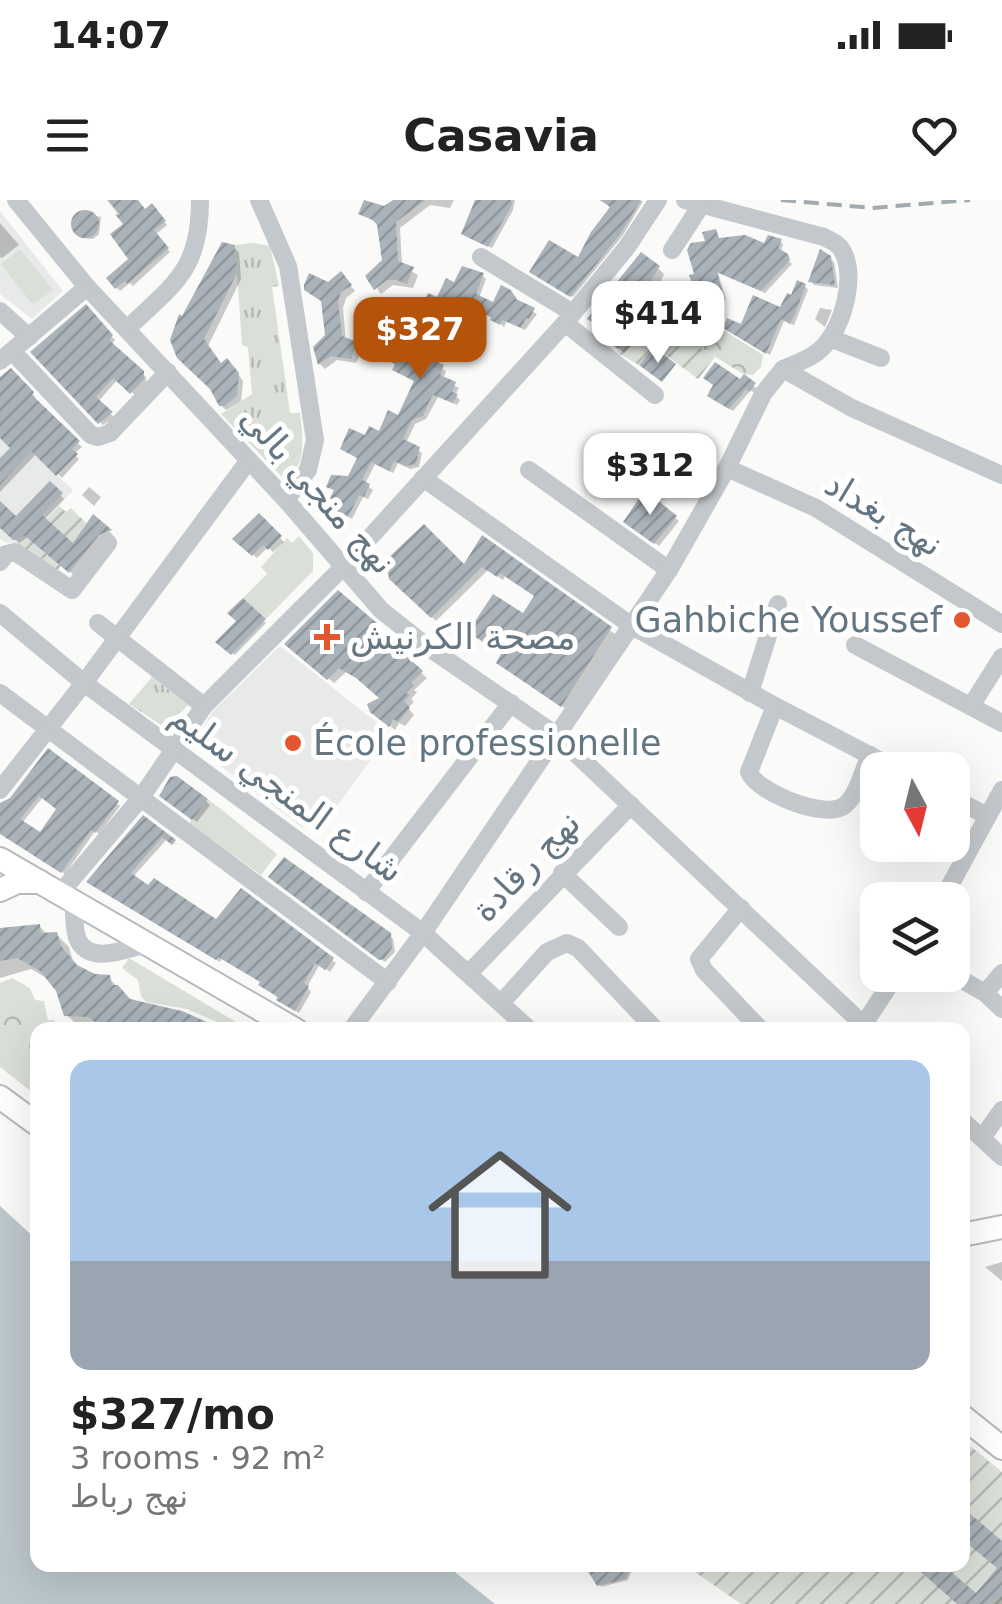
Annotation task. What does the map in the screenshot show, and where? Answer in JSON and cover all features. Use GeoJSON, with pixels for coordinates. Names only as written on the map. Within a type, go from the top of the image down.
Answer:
{"type":"FeatureCollection","features":[{"type":"Feature","properties":{"kind":"main road"},"geometry":{"type":"LineString","coordinates":[[0,858],[282,1022]]}},
{"type":"Feature","properties":{"kind":"main road"},"geometry":{"type":"LineString","coordinates":[[0,890],[17,882],[59,891]]}},
{"type":"Feature","properties":{"kind":"main road"},"geometry":{"type":"LineString","coordinates":[[0,1097],[30,1120]]}},
{"type":"Feature","properties":{"kind":"main road"},"geometry":{"type":"LineString","coordinates":[[970,1234],[1002,1227]]}},
{"type":"Feature","properties":{"kind":"main road"},"geometry":{"type":"LineString","coordinates":[[970,1422],[1002,1448]]}},
{"type":"Feature","properties":{"kind":"street","name":"نهج منجي بالي"},"geometry":{"type":"LineString","coordinates":[[16,200],[87,288],[286,500],[382,610],[425,645],[556,735],[858,1022]]}},
{"type":"Feature","properties":{"kind":"street"},"geometry":{"type":"LineString","coordinates":[[128,328],[185,270],[200,232],[200,200]]}},
{"type":"Feature","properties":{"kind":"street"},"geometry":{"type":"LineString","coordinates":[[260,200],[288,266],[315,440],[308,470],[286,500]]}},
{"type":"Feature","properties":{"kind":"street"},"geometry":{"type":"LineString","coordinates":[[146,944],[96,954],[83,947],[59,891],[140,800],[204,706],[343,566],[569,318],[627,247],[658,200]]}},
{"type":"Feature","properties":{"kind":"street"},"geometry":{"type":"LineString","coordinates":[[356,1022],[423,933],[669,570],[727,468],[763,394],[778,374],[808,358],[830,338],[842,314],[847,264],[844,252],[824,237],[692,203],[672,250]]}},
{"type":"Feature","properties":{"kind":"street"},"geometry":{"type":"LineString","coordinates":[[481,257],[569,318],[655,394]]}},
{"type":"Feature","properties":{"kind":"street"},"geometry":{"type":"LineString","coordinates":[[87,288],[6,356],[91,435],[98,437],[110,433],[168,372]]}},
{"type":"Feature","properties":{"kind":"street"},"geometry":{"type":"LineString","coordinates":[[0,311],[29,337]]}},
{"type":"Feature","properties":{"kind":"street"},"geometry":{"type":"LineString","coordinates":[[830,338],[881,358]]}},
{"type":"Feature","properties":{"kind":"street"},"geometry":{"type":"LineString","coordinates":[[778,374],[1002,475]]}},
{"type":"Feature","properties":{"kind":"street"},"geometry":{"type":"LineString","coordinates":[[0,790],[7,768],[47,730],[84,683],[249,460]]}},
{"type":"Feature","properties":{"kind":"street","name":"نهج بغداد"},"geometry":{"type":"LineString","coordinates":[[727,468],[816,508],[1002,624]]}},
{"type":"Feature","properties":{"kind":"street"},"geometry":{"type":"LineString","coordinates":[[529,470],[669,570]]}},
{"type":"Feature","properties":{"kind":"street"},"geometry":{"type":"LineString","coordinates":[[423,478],[632,626],[862,752]]}},
{"type":"Feature","properties":{"kind":"street"},"geometry":{"type":"LineString","coordinates":[[0,562],[9,552],[15,552],[72,590],[108,543]]}},
{"type":"Feature","properties":{"kind":"street"},"geometry":{"type":"LineString","coordinates":[[750,692],[778,604]]}},
{"type":"Feature","properties":{"kind":"street","name":"شارع المنجي سليم"},"geometry":{"type":"LineString","coordinates":[[0,613],[84,683],[423,933],[522,1022]]}},
{"type":"Feature","properties":{"kind":"street"},"geometry":{"type":"LineString","coordinates":[[98,623],[204,706]]}},
{"type":"Feature","properties":{"kind":"street"},"geometry":{"type":"LineString","coordinates":[[855,645],[1002,722]]}},
{"type":"Feature","properties":{"kind":"street"},"geometry":{"type":"LineString","coordinates":[[971,706],[1002,657]]}},
{"type":"Feature","properties":{"kind":"street"},"geometry":{"type":"LineString","coordinates":[[0,693],[388,982]]}},
{"type":"Feature","properties":{"kind":"street"},"geometry":{"type":"LineString","coordinates":[[366,892],[511,703]]}},
{"type":"Feature","properties":{"kind":"street"},"geometry":{"type":"LineString","coordinates":[[775,706],[749,772],[761,787],[820,811],[835,811],[850,799],[860,778]]}},
{"type":"Feature","properties":{"kind":"street"},"geometry":{"type":"LineString","coordinates":[[952,882],[1002,790]]}},
{"type":"Feature","properties":{"kind":"street","name":"نهج رقادة"},"geometry":{"type":"LineString","coordinates":[[470,973],[562,872],[631,804]]}},
{"type":"Feature","properties":{"kind":"street"},"geometry":{"type":"LineString","coordinates":[[970,807],[988,816]]}},
{"type":"Feature","properties":{"kind":"street"},"geometry":{"type":"LineString","coordinates":[[562,872],[619,928]]}},
{"type":"Feature","properties":{"kind":"street"},"geometry":{"type":"LineString","coordinates":[[741,908],[699,959],[704,970],[753,1022]]}},
{"type":"Feature","properties":{"kind":"street"},"geometry":{"type":"LineString","coordinates":[[502,1002],[547,952],[567,943],[578,948],[648,1022]]}},
{"type":"Feature","properties":{"kind":"street"},"geometry":{"type":"LineString","coordinates":[[986,993],[1002,973]]}},
{"type":"Feature","properties":{"kind":"street"},"geometry":{"type":"LineString","coordinates":[[970,984],[1002,1008]]}},
{"type":"Feature","properties":{"kind":"street"},"geometry":{"type":"LineString","coordinates":[[868,1022],[886,992]]}},
{"type":"Feature","properties":{"kind":"street"},"geometry":{"type":"LineString","coordinates":[[982,1138],[1002,1110]]}},
{"type":"Feature","properties":{"kind":"street"},"geometry":{"type":"LineString","coordinates":[[970,1127],[1002,1158]]}},
{"type":"Feature","properties":{"kind":"shaded area"},"geometry":{"type":"Polygon","coordinates":[[[0,211],[63,291],[32,319],[0,294],[0,211]]]}},
{"type":"Feature","properties":{"kind":"shaded area"},"geometry":{"type":"Polygon","coordinates":[[[0,400],[25,445],[73,490],[30,537],[25,533],[16,543],[0,539],[0,400]]]}},
{"type":"Feature","properties":{"kind":"shaded area","name":"École professionelle"},"geometry":{"type":"Polygon","coordinates":[[[280,646],[390,733],[335,809],[323,803],[303,828],[205,754],[201,731],[212,712],[280,646]]]}},
{"type":"Feature","properties":{"kind":"shaded area"},"geometry":{"type":"Polygon","coordinates":[[[0,1206],[30,1234],[30,1572],[455,1572],[495,1604],[0,1604],[0,1206]]]}},
{"type":"Feature","properties":{"kind":"green space"},"geometry":{"type":"Polygon","coordinates":[[[235,245],[270,246],[279,286],[272,287],[290,413],[300,413],[300,459],[286,481],[221,414],[252,394],[248,347],[242,345],[235,245]]]}},
{"type":"Feature","properties":{"kind":"green space"},"geometry":{"type":"Polygon","coordinates":[[[20,249],[53,290],[33,305],[1,264],[20,249]]]}},
{"type":"Feature","properties":{"kind":"green space"},"geometry":{"type":"Polygon","coordinates":[[[673,285],[690,301],[711,311],[720,328],[763,355],[761,367],[753,375],[743,374],[661,323],[667,287],[673,285]]]}},
{"type":"Feature","properties":{"kind":"green space"},"geometry":{"type":"Polygon","coordinates":[[[648,315],[715,357],[698,379],[662,352],[659,355],[651,349],[639,365],[616,352],[648,315]]]}},
{"type":"Feature","properties":{"kind":"green space"},"geometry":{"type":"Polygon","coordinates":[[[59,506],[66,512],[71,508],[86,523],[56,574],[16,543],[26,533],[31,536],[59,506]]]}},
{"type":"Feature","properties":{"kind":"green space"},"geometry":{"type":"Polygon","coordinates":[[[299,536],[313,553],[313,571],[266,619],[243,598],[267,574],[261,567],[287,538],[292,543],[299,536]]]}},
{"type":"Feature","properties":{"kind":"green space"},"geometry":{"type":"Polygon","coordinates":[[[152,677],[188,705],[168,726],[129,704],[152,677]]]}},
{"type":"Feature","properties":{"kind":"green space"},"geometry":{"type":"Polygon","coordinates":[[[208,799],[277,854],[261,875],[189,823],[208,799]]]}},
{"type":"Feature","properties":{"kind":"green space"},"geometry":{"type":"Polygon","coordinates":[[[129,958],[236,1022],[217,1022],[187,1009],[146,1002],[138,980],[122,968],[129,958]]]}},
{"type":"Feature","properties":{"kind":"green space"},"geometry":{"type":"Polygon","coordinates":[[[12,978],[30,988],[35,1000],[44,1001],[48,1020],[55,1022],[30,1022],[30,1091],[0,1067],[0,983],[12,978]]]}},
{"type":"Feature","properties":{"kind":"green space"},"geometry":{"type":"Polygon","coordinates":[[[14,992],[38,1011],[44,1022],[30,1022],[30,1071],[25,1063],[0,1053],[0,995],[14,992]]]}},
{"type":"Feature","properties":{"kind":"green space"},"geometry":{"type":"Polygon","coordinates":[[[970,1446],[1002,1472],[1002,1604],[741,1604],[695,1572],[970,1572],[970,1446]]]}},
{"type":"Feature","properties":{"kind":"building"},"geometry":{"type":"Polygon","coordinates":[[[108,200],[138,200],[145,209],[152,203],[166,221],[154,230],[169,248],[127,284],[125,281],[115,289],[106,278],[128,259],[110,234],[123,224],[108,200]]]}},
{"type":"Feature","properties":{"kind":"building"},"geometry":{"type":"Polygon","coordinates":[[[364,200],[384,206],[393,200],[425,200],[396,222],[398,261],[414,267],[407,284],[387,280],[374,290],[365,276],[382,260],[377,225],[358,214],[364,200]]]}},
{"type":"Feature","properties":{"kind":"building"},"geometry":{"type":"Polygon","coordinates":[[[475,200],[511,200],[512,205],[488,247],[461,234],[475,200]]]}},
{"type":"Feature","properties":{"kind":"building"},"geometry":{"type":"Polygon","coordinates":[[[600,200],[641,200],[621,233],[570,297],[529,272],[549,240],[578,257],[610,207],[600,200]]]}},
{"type":"Feature","properties":{"kind":"building"},"geometry":{"type":"Polygon","coordinates":[[[85,210],[95,214],[99,224],[95,234],[85,238],[75,234],[71,224],[75,214],[85,210]]]}},
{"type":"Feature","properties":{"kind":"building"},"geometry":{"type":"Polygon","coordinates":[[[716,229],[719,238],[745,235],[764,243],[768,235],[782,239],[778,248],[790,260],[761,291],[717,272],[724,297],[705,303],[703,296],[693,299],[688,284],[692,283],[689,275],[694,274],[687,250],[691,243],[705,241],[702,232],[716,229]]]}},
{"type":"Feature","properties":{"kind":"building"},"geometry":{"type":"Polygon","coordinates":[[[222,242],[235,245],[237,273],[204,339],[221,363],[227,358],[239,373],[237,396],[219,406],[210,389],[177,358],[170,340],[179,314],[182,316],[222,242]]]}},
{"type":"Feature","properties":{"kind":"building"},"geometry":{"type":"Polygon","coordinates":[[[820,249],[831,256],[835,285],[808,282],[820,249]]]}},
{"type":"Feature","properties":{"kind":"building"},"geometry":{"type":"Polygon","coordinates":[[[641,252],[660,266],[651,280],[651,290],[640,303],[644,306],[623,333],[628,337],[618,349],[601,335],[604,330],[587,319],[641,252]]]}},
{"type":"Feature","properties":{"kind":"building"},"geometry":{"type":"Polygon","coordinates":[[[462,266],[484,273],[476,294],[493,302],[501,285],[511,290],[516,299],[535,308],[521,328],[502,320],[500,325],[467,307],[456,330],[446,326],[440,338],[435,336],[425,356],[444,365],[440,375],[456,382],[452,392],[458,394],[453,403],[433,395],[423,416],[412,420],[403,439],[420,447],[416,464],[405,466],[394,461],[389,471],[371,462],[362,480],[370,484],[364,497],[359,495],[348,517],[337,512],[327,504],[334,490],[326,487],[331,475],[348,476],[357,458],[340,449],[349,428],[365,435],[369,426],[379,431],[388,410],[398,415],[414,381],[392,370],[395,364],[391,362],[408,333],[417,338],[428,316],[422,307],[428,293],[437,297],[446,278],[454,282],[462,266]]]}},
{"type":"Feature","properties":{"kind":"building"},"geometry":{"type":"Polygon","coordinates":[[[341,271],[352,285],[341,292],[338,301],[342,336],[357,342],[351,359],[331,356],[318,365],[313,347],[325,335],[321,301],[304,290],[304,285],[309,273],[328,282],[341,271]]]}},
{"type":"Feature","properties":{"kind":"building"},"geometry":{"type":"Polygon","coordinates":[[[797,280],[806,284],[795,314],[790,324],[781,319],[766,354],[723,328],[727,318],[741,324],[753,295],[780,307],[797,280]]]}},
{"type":"Feature","properties":{"kind":"building"},"geometry":{"type":"Polygon","coordinates":[[[86,304],[113,335],[109,340],[144,371],[144,379],[130,394],[113,378],[96,397],[113,412],[98,424],[30,352],[86,304]]]}},
{"type":"Feature","properties":{"kind":"building"},"geometry":{"type":"Polygon","coordinates":[[[650,351],[660,358],[663,354],[676,364],[662,382],[639,365],[650,351]]]}},
{"type":"Feature","properties":{"kind":"building"},"geometry":{"type":"Polygon","coordinates":[[[715,362],[740,379],[744,374],[756,383],[729,409],[707,396],[713,385],[703,378],[715,362]]]}},
{"type":"Feature","properties":{"kind":"building"},"geometry":{"type":"Polygon","coordinates":[[[11,368],[34,392],[32,395],[80,441],[72,449],[78,454],[56,476],[31,451],[0,485],[0,458],[10,448],[0,438],[0,377],[11,368]]]}},
{"type":"Feature","properties":{"kind":"building"},"geometry":{"type":"Polygon","coordinates":[[[50,481],[63,493],[42,515],[73,543],[93,514],[112,530],[99,535],[69,573],[24,535],[13,540],[0,528],[0,501],[16,516],[50,481]]]}},
{"type":"Feature","properties":{"kind":"building"},"geometry":{"type":"Polygon","coordinates":[[[645,490],[677,516],[654,544],[623,522],[645,490]]]}},
{"type":"Feature","properties":{"kind":"building"},"geometry":{"type":"Polygon","coordinates":[[[259,513],[282,536],[268,550],[263,545],[252,556],[232,539],[259,513]]]}},
{"type":"Feature","properties":{"kind":"building"},"geometry":{"type":"Polygon","coordinates":[[[424,524],[464,564],[482,535],[612,627],[561,707],[496,663],[501,654],[468,632],[493,594],[523,613],[534,596],[500,573],[497,577],[482,567],[431,618],[389,579],[386,560],[424,524]]]}},
{"type":"Feature","properties":{"kind":"building"},"geometry":{"type":"Polygon","coordinates":[[[338,590],[378,624],[371,631],[423,671],[406,693],[410,695],[404,701],[410,708],[398,722],[393,719],[389,727],[370,712],[367,704],[379,698],[356,678],[339,668],[327,680],[284,644],[338,590]]]}},
{"type":"Feature","properties":{"kind":"building"},"geometry":{"type":"Polygon","coordinates":[[[243,598],[266,619],[231,655],[215,642],[236,621],[227,613],[243,598]]]}},
{"type":"Feature","properties":{"kind":"building"},"geometry":{"type":"Polygon","coordinates":[[[48,748],[119,801],[95,833],[91,830],[61,873],[0,834],[0,803],[10,798],[48,748]],[[39,796],[20,819],[40,832],[56,809],[39,796]]]}},
{"type":"Feature","properties":{"kind":"building"},"geometry":{"type":"Polygon","coordinates":[[[177,776],[208,799],[192,820],[159,796],[170,777],[177,776]]]}},
{"type":"Feature","properties":{"kind":"building"},"geometry":{"type":"Polygon","coordinates":[[[143,815],[176,840],[172,845],[162,837],[131,873],[148,885],[154,878],[216,919],[241,888],[334,958],[325,970],[315,963],[304,983],[309,986],[295,1011],[276,1000],[278,997],[258,985],[260,982],[86,882],[143,815]]]}},
{"type":"Feature","properties":{"kind":"building"},"geometry":{"type":"Polygon","coordinates":[[[284,857],[391,933],[392,948],[384,959],[379,960],[268,877],[284,857]]]}},
{"type":"Feature","properties":{"kind":"building"},"geometry":{"type":"Polygon","coordinates":[[[40,924],[41,933],[57,932],[61,946],[77,965],[95,974],[110,975],[112,985],[118,985],[130,999],[182,1011],[207,1022],[95,1022],[88,1017],[64,1016],[56,991],[40,971],[17,958],[0,961],[0,928],[40,924]]]}},
{"type":"Feature","properties":{"kind":"building"},"geometry":{"type":"Polygon","coordinates":[[[970,1514],[1002,1541],[1002,1593],[992,1604],[957,1604],[921,1572],[951,1572],[976,1593],[997,1568],[970,1546],[970,1514]]]}},
{"type":"Feature","properties":{"kind":"building"},"geometry":{"type":"Polygon","coordinates":[[[588,1572],[629,1572],[626,1579],[597,1586],[588,1572]]]}},
{"type":"Feature","properties":{"kind":"railway"},"geometry":{"type":"LineString","coordinates":[[781,200],[872,208],[970,200]]}},
{"type":"Feature","properties":{"kind":"place","name":"Gahbiche Youssef"},"geometry":{"type":"Point","coordinates":[962,620]}},
{"type":"Feature","properties":{"kind":"place","name":"مصحة الكرنيش"},"geometry":{"type":"Point","coordinates":[327,637]}},
{"type":"Feature","properties":{"kind":"place","name":"École professionelle"},"geometry":{"type":"Point","coordinates":[293,743]}}]}
